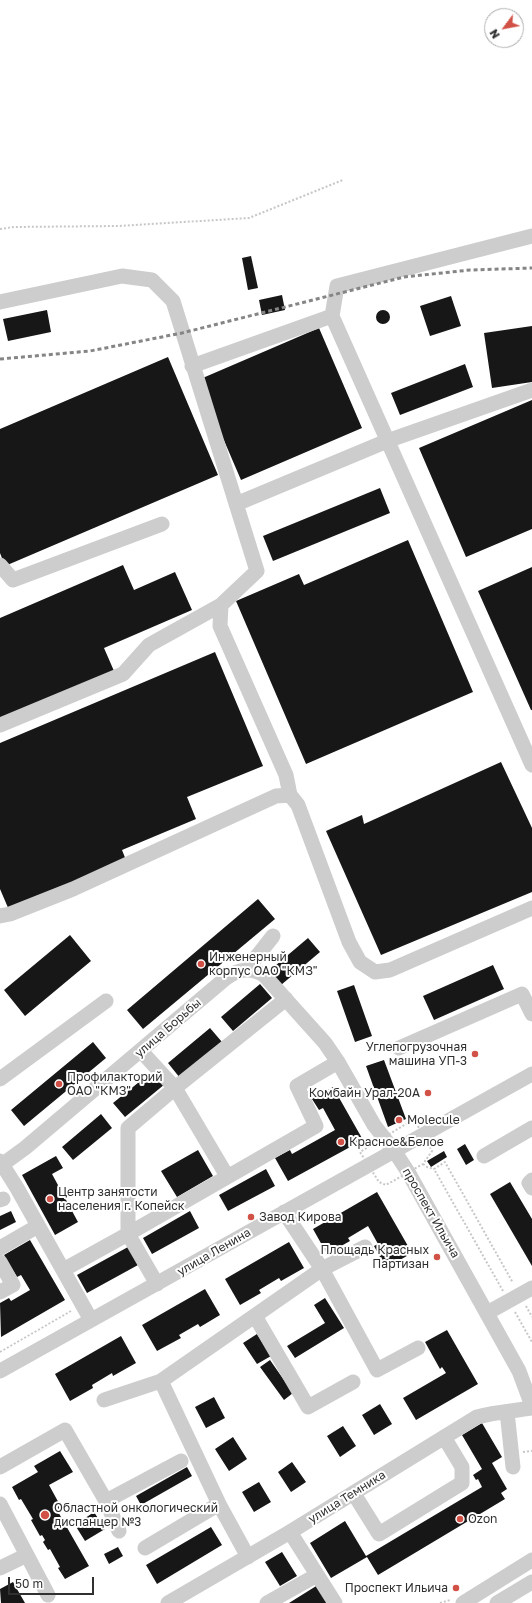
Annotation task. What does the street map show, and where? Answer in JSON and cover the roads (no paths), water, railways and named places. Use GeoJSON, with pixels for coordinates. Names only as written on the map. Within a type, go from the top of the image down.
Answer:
{"type":"FeatureCollection","features":[{"type":"Feature","properties":{"kind":"street"},"geometry":{"type":"LineString","coordinates":[[532,236],[337,286],[332,316],[532,765]]}},
{"type":"Feature","properties":{"kind":"street"},"geometry":{"type":"LineString","coordinates":[[0,302],[122,276],[152,280],[173,301],[256,571],[221,605],[149,645],[123,674],[0,725]]}},
{"type":"Feature","properties":{"kind":"street"},"geometry":{"type":"LineString","coordinates":[[192,366],[332,316]]}},
{"type":"Feature","properties":{"kind":"street"},"geometry":{"type":"LineString","coordinates":[[236,504],[387,441],[532,390]]}},
{"type":"Feature","properties":{"kind":"street"},"geometry":{"type":"LineString","coordinates":[[0,565],[13,580],[162,524]]}},
{"type":"Feature","properties":{"kind":"street"},"geometry":{"type":"LineString","coordinates":[[221,605],[220,626],[286,775],[290,795],[298,805],[349,942],[360,962],[375,972],[390,970],[532,908]]}},
{"type":"Feature","properties":{"kind":"street"},"geometry":{"type":"LineString","coordinates":[[0,916],[10,914],[73,889],[276,796],[290,795]]}},
{"type":"Feature","properties":{"kind":"street"},"geometry":{"type":"LineString","coordinates":[[247,969],[273,936]]}},
{"type":"Feature","properties":{"kind":"street","name":"проспект Ильича"},"geometry":{"type":"LineString","coordinates":[[247,969],[264,975],[325,1043],[338,1062],[374,1125],[395,1152],[412,1179],[488,1313],[519,1371],[532,1407]]}},
{"type":"Feature","properties":{"kind":"street","name":"улица Борьбы"},"geometry":{"type":"LineString","coordinates":[[1,1162],[25,1148],[226,978],[236,972],[247,969]]}},
{"type":"Feature","properties":{"kind":"street"},"geometry":{"type":"LineString","coordinates":[[399,1048],[522,994],[532,1014]]}},
{"type":"Feature","properties":{"kind":"street"},"geometry":{"type":"LineString","coordinates":[[157,1284],[128,1234],[128,1128],[175,1088],[286,1000]]}},
{"type":"Feature","properties":{"kind":"street"},"geometry":{"type":"LineString","coordinates":[[0,1079],[106,1001]]}},
{"type":"Feature","properties":{"kind":"street"},"geometry":{"type":"LineString","coordinates":[[140,1051],[175,1088],[227,1176]]}},
{"type":"Feature","properties":{"kind":"street"},"geometry":{"type":"LineString","coordinates":[[63,1270],[316,1126],[297,1086],[338,1062]]}},
{"type":"Feature","properties":{"kind":"street","name":"улица Ленина"},"geometry":{"type":"LineString","coordinates":[[0,1371],[284,1212],[395,1152],[532,1074]]}},
{"type":"Feature","properties":{"kind":"street"},"geometry":{"type":"LineString","coordinates":[[484,1156],[532,1128]]}},
{"type":"Feature","properties":{"kind":"street"},"geometry":{"type":"LineString","coordinates":[[1,1162],[91,1320]]}},
{"type":"Feature","properties":{"kind":"street"},"geometry":{"type":"LineString","coordinates":[[532,1180],[529,1183],[532,1188]]}},
{"type":"Feature","properties":{"kind":"street"},"geometry":{"type":"LineString","coordinates":[[284,1212],[322,1269],[377,1370],[418,1348]]}},
{"type":"Feature","properties":{"kind":"street"},"geometry":{"type":"LineString","coordinates":[[0,1248],[38,1226]]}},
{"type":"Feature","properties":{"kind":"street"},"geometry":{"type":"LineString","coordinates":[[104,1400],[161,1381],[322,1269],[365,1247]]}},
{"type":"Feature","properties":{"kind":"street"},"geometry":{"type":"LineString","coordinates":[[0,1262],[13,1285],[0,1292]]}},
{"type":"Feature","properties":{"kind":"street"},"geometry":{"type":"LineString","coordinates":[[488,1313],[520,1295]]}},
{"type":"Feature","properties":{"kind":"street"},"geometry":{"type":"LineString","coordinates":[[255,1316],[308,1407],[353,1382]]}},
{"type":"Feature","properties":{"kind":"street"},"geometry":{"type":"LineString","coordinates":[[161,1381],[219,1504],[248,1557]]}},
{"type":"Feature","properties":{"kind":"street","name":"улица Темника"},"geometry":{"type":"LineString","coordinates":[[168,1603],[354,1494],[477,1417],[491,1413],[507,1412],[532,1407]]}},
{"type":"Feature","properties":{"kind":"street"},"geometry":{"type":"LineString","coordinates":[[507,1412],[513,1466]]}},
{"type":"Feature","properties":{"kind":"street"},"geometry":{"type":"LineString","coordinates":[[0,1467],[65,1430],[106,1501],[119,1531]]}},
{"type":"Feature","properties":{"kind":"street"},"geometry":{"type":"LineString","coordinates":[[354,1494],[379,1534],[462,1483],[462,1467],[444,1437]]}},
{"type":"Feature","properties":{"kind":"street"},"geometry":{"type":"LineString","coordinates":[[106,1501],[181,1461]]}},
{"type":"Feature","properties":{"kind":"street"},"geometry":{"type":"LineString","coordinates":[[0,1504],[48,1595]]}},
{"type":"Feature","properties":{"kind":"street"},"geometry":{"type":"LineString","coordinates":[[145,1548],[219,1504]]}},
{"type":"Feature","properties":{"kind":"street"},"geometry":{"type":"LineString","coordinates":[[290,1532],[335,1603]]}},
{"type":"Feature","properties":{"kind":"street"},"geometry":{"type":"LineString","coordinates":[[0,1568],[27,1555]]}},
{"type":"Feature","properties":{"kind":"street"},"geometry":{"type":"LineString","coordinates":[[462,1603],[532,1560]]}},
{"type":"Feature","properties":{"kind":"street"},"geometry":{"type":"LineString","coordinates":[[267,1603],[317,1575]]}},
{"type":"Feature","properties":{"kind":"street"},"geometry":{"type":"LineString","coordinates":[[497,1603],[532,1582]]}},
{"type":"Feature","properties":{"kind":"railway"},"geometry":{"type":"LineString","coordinates":[[0,359],[90,351],[182,333],[404,277],[470,270],[532,268]]}},
{"type":"Feature","properties":{"kind":"place","name":"Инженерный корпус ОАО \"КМЗ\""},"geometry":{"type":"Point","coordinates":[201,964]}},
{"type":"Feature","properties":{"kind":"place","name":"Углепогрузочная машина УП-3"},"geometry":{"type":"Point","coordinates":[475,1054]}},
{"type":"Feature","properties":{"kind":"place","name":"Профилакторий ОАО \"КМЗ\""},"geometry":{"type":"Point","coordinates":[59,1084]}},
{"type":"Feature","properties":{"kind":"place","name":"Комбайн Урал-20А"},"geometry":{"type":"Point","coordinates":[428,1093]}},
{"type":"Feature","properties":{"kind":"place","name":"Molecule"},"geometry":{"type":"Point","coordinates":[399,1120]}},
{"type":"Feature","properties":{"kind":"place","name":"Красное&Белое"},"geometry":{"type":"Point","coordinates":[341,1142]}},
{"type":"Feature","properties":{"kind":"place","name":"Центр занятости населения г. Копейск"},"geometry":{"type":"Point","coordinates":[50,1199]}},
{"type":"Feature","properties":{"kind":"place","name":"Завод Кирова"},"geometry":{"type":"Point","coordinates":[251,1217]}},
{"type":"Feature","properties":{"kind":"place","name":"Площадь Красных Партизан"},"geometry":{"type":"Point","coordinates":[437,1257]}},
{"type":"Feature","properties":{"kind":"place","name":"Областной онкологический диспанцер №3"},"geometry":{"type":"Point","coordinates":[45,1515]}},
{"type":"Feature","properties":{"kind":"place","name":"Ozon"},"geometry":{"type":"Point","coordinates":[460,1519]}},
{"type":"Feature","properties":{"kind":"place","name":"Проспект Ильича"},"geometry":{"type":"Point","coordinates":[456,1588]}}]}
